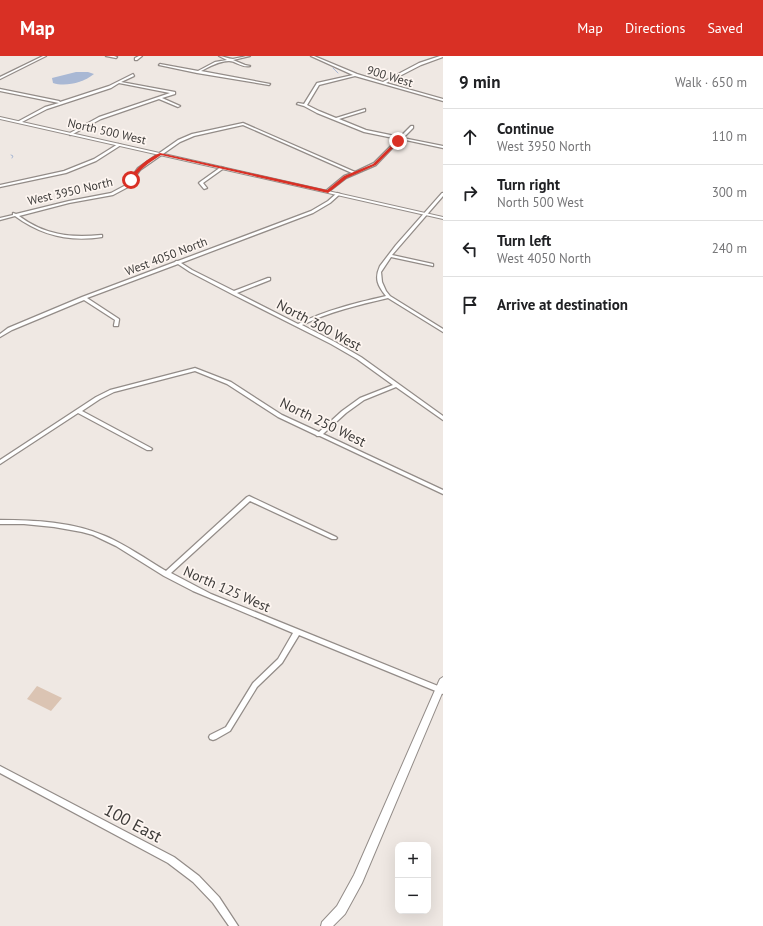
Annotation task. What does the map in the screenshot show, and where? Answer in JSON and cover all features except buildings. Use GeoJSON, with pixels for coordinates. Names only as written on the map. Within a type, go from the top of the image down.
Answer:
{"type":"FeatureCollection","features":[{"type":"Feature","properties":{"kind":"street"},"geometry":{"type":"LineString","coordinates":[[34,56],[44,57]]}},
{"type":"Feature","properties":{"kind":"street"},"geometry":{"type":"LineString","coordinates":[[107,56],[116,58]]}},
{"type":"Feature","properties":{"kind":"street"},"geometry":{"type":"LineString","coordinates":[[136,59],[141,56]]}},
{"type":"Feature","properties":{"kind":"street"},"geometry":{"type":"LineString","coordinates":[[220,56],[244,66],[249,66]]}},
{"type":"Feature","properties":{"kind":"street"},"geometry":{"type":"LineString","coordinates":[[197,72],[216,63],[249,56]]}},
{"type":"Feature","properties":{"kind":"street","name":"900 West"},"geometry":{"type":"LineString","coordinates":[[312,56],[356,75],[443,100]]}},
{"type":"Feature","properties":{"kind":"street"},"geometry":{"type":"LineString","coordinates":[[383,83],[420,64],[443,56]]}},
{"type":"Feature","properties":{"kind":"street"},"geometry":{"type":"LineString","coordinates":[[0,78],[44,57]]}},
{"type":"Feature","properties":{"kind":"street"},"geometry":{"type":"LineString","coordinates":[[160,66],[269,84]]}},
{"type":"Feature","properties":{"kind":"street"},"geometry":{"type":"LineString","coordinates":[[20,122],[60,102],[120,83],[133,75]]}},
{"type":"Feature","properties":{"kind":"street"},"geometry":{"type":"LineString","coordinates":[[306,105],[318,84],[356,75]]}},
{"type":"Feature","properties":{"kind":"street"},"geometry":{"type":"LineString","coordinates":[[71,134],[100,118],[174,93],[120,83]]}},
{"type":"Feature","properties":{"kind":"street"},"geometry":{"type":"LineString","coordinates":[[0,90],[60,102]]}},
{"type":"Feature","properties":{"kind":"street"},"geometry":{"type":"LineString","coordinates":[[159,98],[178,106]]}},
{"type":"Feature","properties":{"kind":"street"},"geometry":{"type":"LineString","coordinates":[[298,104],[306,105],[310,109],[365,131],[443,147]]}},
{"type":"Feature","properties":{"kind":"street"},"geometry":{"type":"LineString","coordinates":[[336,119],[364,110]]}},
{"type":"Feature","properties":{"kind":"street","name":"North 500 West"},"geometry":{"type":"LineString","coordinates":[[0,118],[443,218]]}},
{"type":"Feature","properties":{"kind":"street","name":"West 3950 North"},"geometry":{"type":"LineString","coordinates":[[0,219],[14,214],[112,194],[126,186],[139,168],[187,137],[244,124],[355,173]]}},
{"type":"Feature","properties":{"kind":"street"},"geometry":{"type":"LineString","coordinates":[[328,192],[340,180],[375,164],[412,127]]}},
{"type":"Feature","properties":{"kind":"street"},"geometry":{"type":"LineString","coordinates":[[0,186],[65,172],[95,160],[119,145]]}},
{"type":"Feature","properties":{"kind":"street"},"geometry":{"type":"LineString","coordinates":[[205,188],[202,183],[222,168]]}},
{"type":"Feature","properties":{"kind":"street","name":"West 4050 North"},"geometry":{"type":"LineString","coordinates":[[0,336],[10,329],[84,298],[312,212],[329,202],[338,194]]}},
{"type":"Feature","properties":{"kind":"street"},"geometry":{"type":"LineString","coordinates":[[443,194],[379,270],[378,277],[383,289],[389,297],[443,331]]}},
{"type":"Feature","properties":{"kind":"street"},"geometry":{"type":"LineString","coordinates":[[14,214],[36,229],[57,236],[86,238],[101,236]]}},
{"type":"Feature","properties":{"kind":"street"},"geometry":{"type":"LineString","coordinates":[[390,256],[432,265]]}},
{"type":"Feature","properties":{"kind":"street","name":"North 300 West"},"geometry":{"type":"LineString","coordinates":[[178,262],[191,271],[299,325],[359,358],[443,418]]}},
{"type":"Feature","properties":{"kind":"street"},"geometry":{"type":"LineString","coordinates":[[233,293],[269,279]]}},
{"type":"Feature","properties":{"kind":"street"},"geometry":{"type":"LineString","coordinates":[[299,325],[321,314],[337,309],[389,297]]}},
{"type":"Feature","properties":{"kind":"street"},"geometry":{"type":"LineString","coordinates":[[84,298],[117,320],[116,325]]}},
{"type":"Feature","properties":{"kind":"street","name":"North 250 West"},"geometry":{"type":"LineString","coordinates":[[78,411],[112,391],[195,369],[229,383],[280,416],[443,492]]}},
{"type":"Feature","properties":{"kind":"street"},"geometry":{"type":"LineString","coordinates":[[319,435],[344,412],[362,399],[396,385]]}},
{"type":"Feature","properties":{"kind":"street"},"geometry":{"type":"LineString","coordinates":[[0,462],[78,411],[149,449]]}},
{"type":"Feature","properties":{"kind":"street"},"geometry":{"type":"LineString","coordinates":[[166,574],[249,498],[334,538]]}},
{"type":"Feature","properties":{"kind":"street","name":"North 125 West"},"geometry":{"type":"LineString","coordinates":[[0,522],[32,522],[86,531],[104,537],[185,586],[297,632],[442,687]]}},
{"type":"Feature","properties":{"kind":"street"},"geometry":{"type":"LineString","coordinates":[[213,737],[228,729],[255,685],[280,661],[297,632]]}},
{"type":"Feature","properties":{"kind":"street"},"geometry":{"type":"LineString","coordinates":[[326,926],[341,910],[358,879],[442,687]]}},
{"type":"Feature","properties":{"kind":"street","name":"100 East"},"geometry":{"type":"LineString","coordinates":[[0,769],[171,860],[196,880],[216,900],[234,926]]}},
{"type":"Feature","properties":{"kind":"shaded area"},"geometry":{"type":"Polygon","coordinates":[[[37,686],[62,698],[51,711],[27,699],[37,686]]]}},
{"type":"Feature","properties":{"kind":"water"},"geometry":{"type":"Polygon","coordinates":[[[76,72],[88,72],[94,74],[79,82],[63,85],[53,83],[52,78],[76,72]]]}},
{"type":"Feature","properties":{"kind":"waterway"},"geometry":{"type":"LineString","coordinates":[[333,68],[338,73]]}},
{"type":"Feature","properties":{"kind":"waterway"},"geometry":{"type":"LineString","coordinates":[[11,155],[13,156],[12,158]]}},
{"type":"Feature","properties":{"kind":"route"},"geometry":{"type":"LineString","coordinates":[[131,180],[134,173],[139,168],[160,154],[328,192],[345,177],[369,168],[375,164],[398,141]]}}]}
